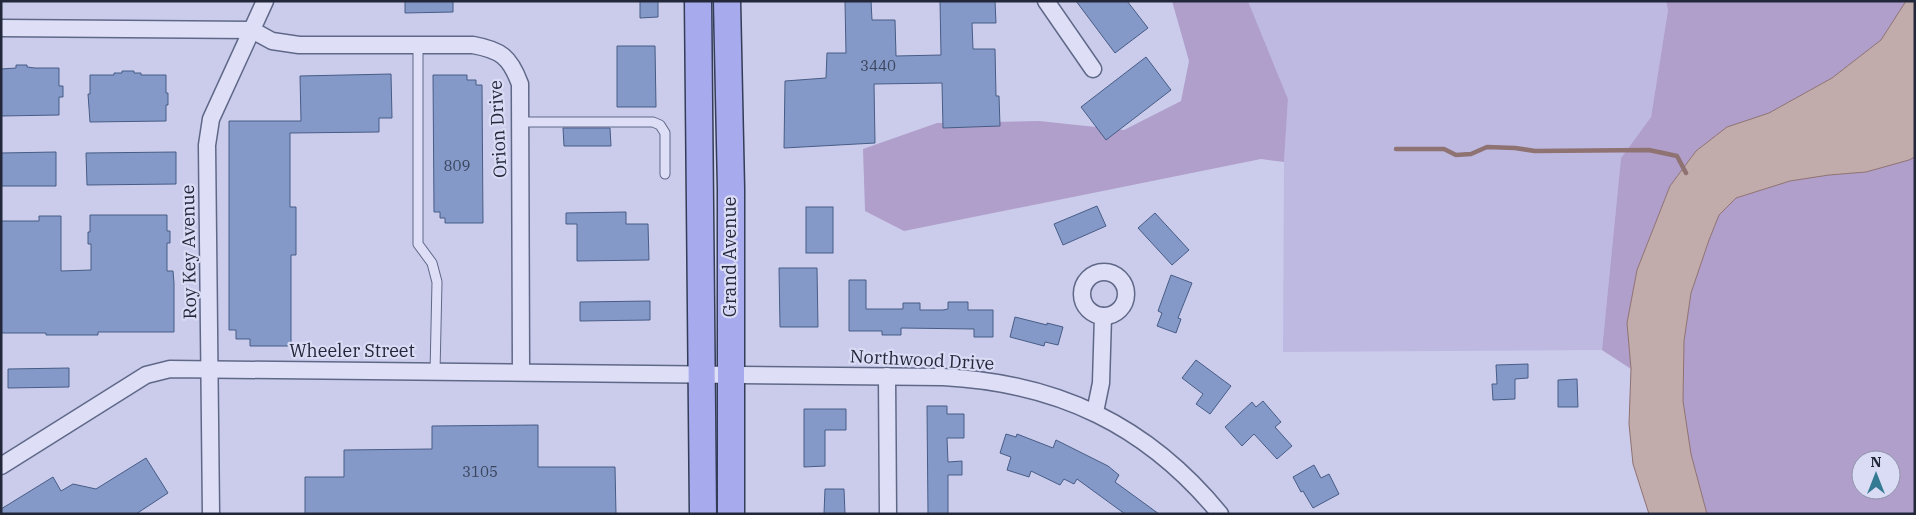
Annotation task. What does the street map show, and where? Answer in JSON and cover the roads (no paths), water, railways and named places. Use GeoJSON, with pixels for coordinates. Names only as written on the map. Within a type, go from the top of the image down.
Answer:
{"type":"FeatureCollection","features":[{"type":"Feature","properties":{"kind":"main road","name":"Grand Avenue"},"geometry":{"type":"LineString","coordinates":[[698,1],[703,514]]}},
{"type":"Feature","properties":{"kind":"main road","name":"Grand Avenue"},"geometry":{"type":"LineString","coordinates":[[727,1],[731,189],[731,514]]}},
{"type":"Feature","properties":{"kind":"street","name":"Roy Key Avenue"},"geometry":{"type":"LineString","coordinates":[[211,514],[207,144],[211,119],[265,1]]}},
{"type":"Feature","properties":{"kind":"street"},"geometry":{"type":"LineString","coordinates":[[1046,1],[1092,69]]}},
{"type":"Feature","properties":{"kind":"street"},"geometry":{"type":"LineString","coordinates":[[1,28],[252,30]]}},
{"type":"Feature","properties":{"kind":"street","name":"Orion Drive"},"geometry":{"type":"LineString","coordinates":[[252,30],[272,41],[299,44],[473,45],[491,48],[505,56],[514,69],[520,84],[521,372]]}},
{"type":"Feature","properties":{"kind":"street"},"geometry":{"type":"LineString","coordinates":[[1095,412],[1101,383],[1103,316]]}},
{"type":"Feature","properties":{"kind":"street","name":"Wheeler Street"},"geometry":{"type":"LineString","coordinates":[[1,466],[146,375],[170,369],[730,374]]}},
{"type":"Feature","properties":{"kind":"street","name":"Northwood Drive"},"geometry":{"type":"LineString","coordinates":[[730,374],[979,379],[1061,398],[1095,412],[1129,432],[1161,456],[1203,493],[1220,514]]}},
{"type":"Feature","properties":{"kind":"street"},"geometry":{"type":"LineString","coordinates":[[887,376],[888,514]]}},
{"type":"Feature","properties":{"kind":"lane"},"geometry":{"type":"LineString","coordinates":[[418,45],[418,244],[432,263],[437,282],[435,372]]}},
{"type":"Feature","properties":{"kind":"lane"},"geometry":{"type":"LineString","coordinates":[[520,122],[652,122],[660,125],[665,133],[665,174]]}},
{"type":"Feature","properties":{"kind":"waterway"},"geometry":{"type":"LineString","coordinates":[[1396,149],[1444,149],[1456,155],[1471,154],[1487,147],[1535,151],[1649,150],[1677,156],[1686,173]]}}]}
